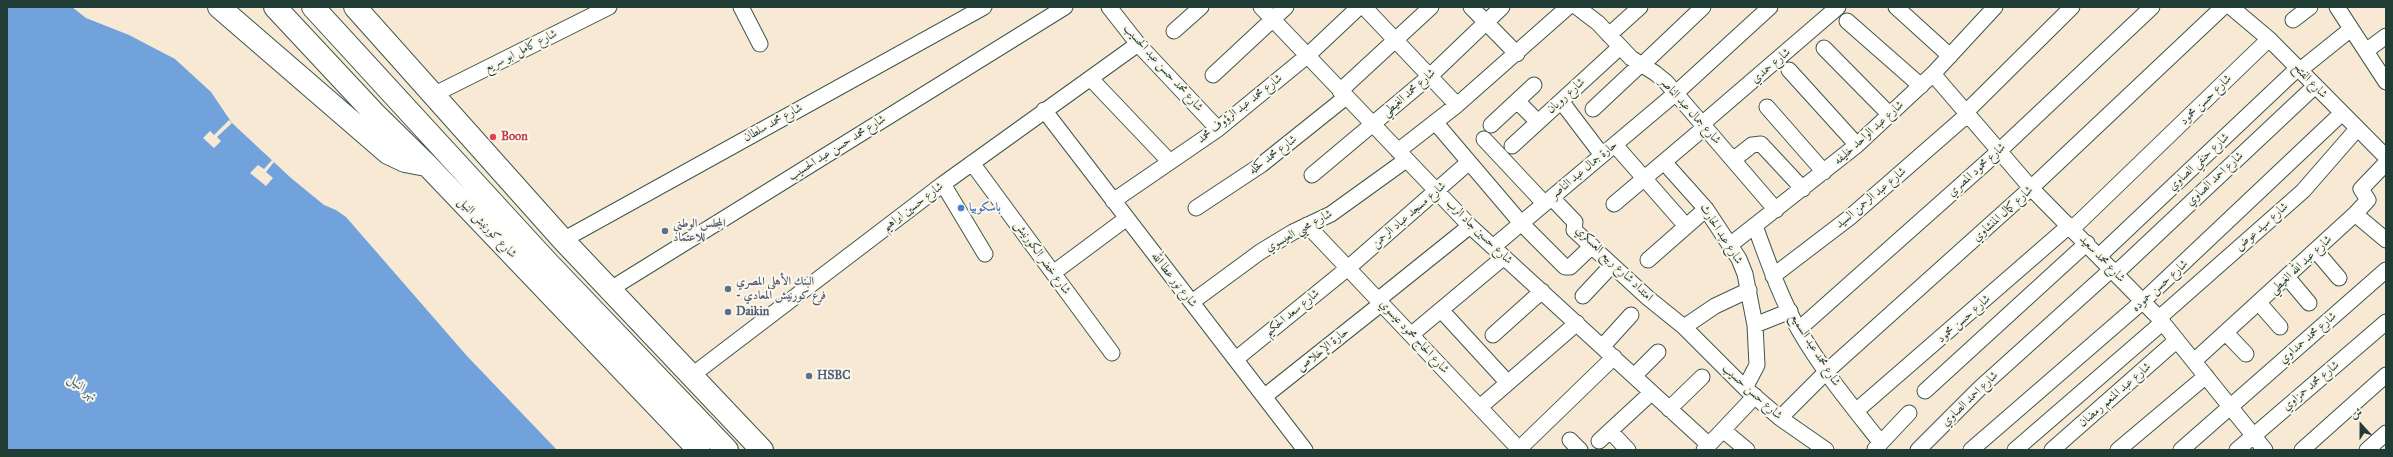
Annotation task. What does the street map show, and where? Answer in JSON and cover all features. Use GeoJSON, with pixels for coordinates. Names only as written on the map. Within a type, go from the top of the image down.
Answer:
{"type":"FeatureCollection","features":[{"type":"Feature","properties":{"kind":"highway"},"geometry":{"type":"LineString","coordinates":[[219,7],[388,153],[405,161],[427,165]]}},
{"type":"Feature","properties":{"kind":"highway","name":"شارع كورنيش النيل"},"geometry":{"type":"LineString","coordinates":[[275,7],[699,450]]}},
{"type":"Feature","properties":{"kind":"highway","name":"شارع كورنيش النيل"},"geometry":{"type":"LineString","coordinates":[[313,7],[548,263],[727,450]]}},
{"type":"Feature","properties":{"kind":"highway"},"geometry":{"type":"LineString","coordinates":[[355,7],[562,240],[762,450]]}},
{"type":"Feature","properties":{"kind":"highway"},"geometry":{"type":"LineString","coordinates":[[548,263],[590,270]]}},
{"type":"Feature","properties":{"kind":"street","name":"شارع كامل ابو سريع"},"geometry":{"type":"LineString","coordinates":[[433,95],[609,7]]}},
{"type":"Feature","properties":{"kind":"street"},"geometry":{"type":"LineString","coordinates":[[741,7],[760,44]]}},
{"type":"Feature","properties":{"kind":"street","name":"شارع محمد سلطان"},"geometry":{"type":"LineString","coordinates":[[562,240],[984,7]]}},
{"type":"Feature","properties":{"kind":"street","name":"شارع محمد حسن عبد الحسيب"},"geometry":{"type":"LineString","coordinates":[[609,290],[1065,7]]}},
{"type":"Feature","properties":{"kind":"street","name":"شارع محمد حسن عبد الحسيب"},"geometry":{"type":"LineString","coordinates":[[1109,7],[1138,44],[1218,129]]}},
{"type":"Feature","properties":{"kind":"street"},"geometry":{"type":"LineString","coordinates":[[1174,30],[1201,7]]}},
{"type":"Feature","properties":{"kind":"street","name":"شارع حسين جاد الرب"},"geometry":{"type":"LineString","coordinates":[[1261,7],[1470,226],[1614,357],[1669,409],[1706,448]]}},
{"type":"Feature","properties":{"kind":"street"},"geometry":{"type":"LineString","coordinates":[[1213,75],[1286,7]]}},
{"type":"Feature","properties":{"kind":"street","name":"شارع محمد عبد الرؤوف محمد"},"geometry":{"type":"LineString","coordinates":[[1113,201],[1218,129],[1307,56],[1359,7]]}},
{"type":"Feature","properties":{"kind":"street"},"geometry":{"type":"LineString","coordinates":[[1364,7],[1457,105]]}},
{"type":"Feature","properties":{"kind":"street","name":"شارع محمد كحله"},"geometry":{"type":"LineString","coordinates":[[1196,208],[1261,165],[1343,94],[1396,40],[1432,7]]}},
{"type":"Feature","properties":{"kind":"street"},"geometry":{"type":"LineString","coordinates":[[1471,7],[1517,54]]}},
{"type":"Feature","properties":{"kind":"street","name":"شارع محمد الغيطي"},"geometry":{"type":"LineString","coordinates":[[1312,175],[1430,76],[1502,7]]}},
{"type":"Feature","properties":{"kind":"street","name":"شارع محيي العيسوي"},"geometry":{"type":"LineString","coordinates":[[1192,302],[1260,252],[1307,225],[1331,214],[1402,156],[1435,122],[1517,54],[1568,7]]}},
{"type":"Feature","properties":{"kind":"street","name":"شارع جمال عبد الناصر"},"geometry":{"type":"LineString","coordinates":[[1577,7],[1609,35],[1631,58],[1655,73],[1676,93],[1776,210]]}},
{"type":"Feature","properties":{"kind":"street"},"geometry":{"type":"LineString","coordinates":[[1609,35],[1640,7]]}},
{"type":"Feature","properties":{"kind":"street"},"geometry":{"type":"LineString","coordinates":[[1593,109],[1703,7]]}},
{"type":"Feature","properties":{"kind":"street","name":"حارة جمال عبد الناصر"},"geometry":{"type":"LineString","coordinates":[[1493,247],[1676,93],[1770,7]]}},
{"type":"Feature","properties":{"kind":"street","name":"شارع حمدي"},"geometry":{"type":"LineString","coordinates":[[1614,204],[1664,162],[1838,7]]}},
{"type":"Feature","properties":{"kind":"street","name":"شارع عبد الواحد خليفه"},"geometry":{"type":"LineString","coordinates":[[1730,245],[1857,145],[1933,74],[1995,7]]}},
{"type":"Feature","properties":{"kind":"street","name":"شارع عبد الرحمن السيد"},"geometry":{"type":"LineString","coordinates":[[1773,276],[1849,218],[1966,114],[2072,7]]}},
{"type":"Feature","properties":{"kind":"street","name":"شارع محمود المصري"},"geometry":{"type":"LineString","coordinates":[[1799,329],[1998,152],[2152,7]]}},
{"type":"Feature","properties":{"kind":"street","name":"شارع كمال المنشاوي"},"geometry":{"type":"LineString","coordinates":[[1780,418],[1826,372],[2031,188],[2223,7]]}},
{"type":"Feature","properties":{"kind":"street","name":"شارع الفتح"},"geometry":{"type":"LineString","coordinates":[[2231,7],[2269,39],[2386,157]]}},
{"type":"Feature","properties":{"kind":"street"},"geometry":{"type":"LineString","coordinates":[[2293,20],[2310,7]]}},
{"type":"Feature","properties":{"kind":"street"},"geometry":{"type":"LineString","coordinates":[[2337,7],[2386,82]]}},
{"type":"Feature","properties":{"kind":"street"},"geometry":{"type":"LineString","coordinates":[[1904,9],[1950,56]]}},
{"type":"Feature","properties":{"kind":"street"},"geometry":{"type":"LineString","coordinates":[[1847,21],[1921,86]]}},
{"type":"Feature","properties":{"kind":"street"},"geometry":{"type":"LineString","coordinates":[[2299,69],[2351,29]]}},
{"type":"Feature","properties":{"kind":"street"},"geometry":{"type":"LineString","coordinates":[[2366,51],[2386,36]]}},
{"type":"Feature","properties":{"kind":"street","name":"شارع حسن محمود"},"geometry":{"type":"LineString","coordinates":[[1856,411],[2071,227],[2269,39]]}},
{"type":"Feature","properties":{"kind":"street","name":"شارع حسين ابراهيم"},"geometry":{"type":"LineString","coordinates":[[691,376],[943,184],[1044,110],[1138,44]]}},
{"type":"Feature","properties":{"kind":"street","name":"شارع رويان"},"geometry":{"type":"LineString","coordinates":[[1512,146],[1620,47]]}},
{"type":"Feature","properties":{"kind":"street"},"geometry":{"type":"LineString","coordinates":[[1824,48],[1890,115]]}},
{"type":"Feature","properties":{"kind":"street","name":"شارع حنفي الصاوي"},"geometry":{"type":"LineString","coordinates":[[2100,256],[2299,69]]}},
{"type":"Feature","properties":{"kind":"street"},"geometry":{"type":"LineString","coordinates":[[1789,70],[1857,145]]}},
{"type":"Feature","properties":{"kind":"street","name":"شارع محمد سعيد"},"geometry":{"type":"LineString","coordinates":[[1933,74],[1998,152],[2031,188],[2100,256],[2161,320],[2265,450]]}},
{"type":"Feature","properties":{"kind":"street"},"geometry":{"type":"LineString","coordinates":[[1091,78],[1170,162]]}},
{"type":"Feature","properties":{"kind":"street"},"geometry":{"type":"LineString","coordinates":[[1491,125],[1534,85]]}},
{"type":"Feature","properties":{"kind":"street","name":"شارع احمد الصاوي"},"geometry":{"type":"LineString","coordinates":[[1918,450],[1980,388],[2114,271],[2315,86]]}},
{"type":"Feature","properties":{"kind":"street"},"geometry":{"type":"LineString","coordinates":[[1517,101],[1538,122]]}},
{"type":"Feature","properties":{"kind":"street"},"geometry":{"type":"LineString","coordinates":[[1561,102],[1602,155]]}},
{"type":"Feature","properties":{"kind":"street"},"geometry":{"type":"LineString","coordinates":[[1766,107],[1824,172]]}},
{"type":"Feature","properties":{"kind":"street","name":"شارع نور عطا الله"},"geometry":{"type":"LineString","coordinates":[[1044,110],[1305,450]]}},
{"type":"Feature","properties":{"kind":"street","name":"شارع حسن حموده"},"geometry":{"type":"LineString","coordinates":[[1971,450],[2143,301],[2342,113]]}},
{"type":"Feature","properties":{"kind":"street"},"geometry":{"type":"LineString","coordinates":[[1435,122],[1521,223],[1566,268],[1570,267],[1592,246]]}},
{"type":"Feature","properties":{"kind":"street","name":"شارع سيد عوض"},"geometry":{"type":"LineString","coordinates":[[2015,450],[2303,191],[2357,129]]}},
{"type":"Feature","properties":{"kind":"street"},"geometry":{"type":"LineString","coordinates":[[1484,139],[1548,200]]}},
{"type":"Feature","properties":{"kind":"street"},"geometry":{"type":"LineString","coordinates":[[1733,160],[1752,145],[1761,144],[1802,189]]}},
{"type":"Feature","properties":{"kind":"street"},"geometry":{"type":"LineString","coordinates":[[1615,145],[1686,226]]}},
{"type":"Feature","properties":{"kind":"street","name":"شارع مسجد عباد الرحمن"},"geometry":{"type":"LineString","coordinates":[[1348,268],[1469,162]]}},
{"type":"Feature","properties":{"kind":"street","name":"شارع عبد الحارث"},"geometry":{"type":"LineString","coordinates":[[1664,162],[1706,209],[1739,259],[1749,290],[1755,325],[1756,365],[1750,392],[1723,430],[1706,448]]}},
{"type":"Feature","properties":{"kind":"street","name":"شارع خضر الكورنيش"},"geometry":{"type":"LineString","coordinates":[[972,163],[1112,353]]}},
{"type":"Feature","properties":{"kind":"street","name":"شارع عبد الله الغيطي"},"geometry":{"type":"LineString","coordinates":[[2194,361],[2288,278],[2355,214],[2368,200],[2361,189],[2386,163]]}},
{"type":"Feature","properties":{"kind":"street"},"geometry":{"type":"LineString","coordinates":[[943,184],[985,254]]}},
{"type":"Feature","properties":{"kind":"street","name":"امتداد شارع ربيع العسكري"},"geometry":{"type":"LineString","coordinates":[[1548,200],[1574,221],[1573,228],[1612,265],[1648,298],[1684,327]]}},
{"type":"Feature","properties":{"kind":"street"},"geometry":{"type":"LineString","coordinates":[[1648,260],[1706,209]]}},
{"type":"Feature","properties":{"kind":"street"},"geometry":{"type":"LineString","coordinates":[[2355,214],[2385,238]]}},
{"type":"Feature","properties":{"kind":"street"},"geometry":{"type":"LineString","coordinates":[[1053,273],[1126,218]]}},
{"type":"Feature","properties":{"kind":"street","name":"شارع الحاج محمود عيسوي"},"geometry":{"type":"LineString","coordinates":[[1307,225],[1520,449]]}},
{"type":"Feature","properties":{"kind":"street","name":"حارة الإخلاص"},"geometry":{"type":"LineString","coordinates":[[1265,396],[1470,226]]}},
{"type":"Feature","properties":{"kind":"street","name":"شارع محمد عبد السميع"},"geometry":{"type":"LineString","coordinates":[[1755,226],[1773,276],[1799,329],[1826,372],[1856,411],[1878,446]]}},
{"type":"Feature","properties":{"kind":"street"},"geometry":{"type":"LineString","coordinates":[[1925,391],[2087,243]]}},
{"type":"Feature","properties":{"kind":"street"},"geometry":{"type":"LineString","coordinates":[[2316,251],[2339,278]]}},
{"type":"Feature","properties":{"kind":"street"},"geometry":{"type":"LineString","coordinates":[[1412,334],[1504,257]]}},
{"type":"Feature","properties":{"kind":"street"},"geometry":{"type":"LineString","coordinates":[[1583,296],[1612,265]]}},
{"type":"Feature","properties":{"kind":"street","name":"شارع سعد الحكيم"},"geometry":{"type":"LineString","coordinates":[[1236,359],[1348,268]]}},
{"type":"Feature","properties":{"kind":"street","name":"شارع محمد حمداوي"},"geometry":{"type":"LineString","coordinates":[[2181,450],[2386,270]]}},
{"type":"Feature","properties":{"kind":"street"},"geometry":{"type":"LineString","coordinates":[[2288,278],[2309,303]]}},
{"type":"Feature","properties":{"kind":"street"},"geometry":{"type":"LineString","coordinates":[[1684,327],[1715,306],[1749,290]]}},
{"type":"Feature","properties":{"kind":"street"},"geometry":{"type":"LineString","coordinates":[[1493,335],[1542,291]]}},
{"type":"Feature","properties":{"kind":"street"},"geometry":{"type":"LineString","coordinates":[[2259,303],[2280,327]]}},
{"type":"Feature","properties":{"kind":"street"},"geometry":{"type":"LineString","coordinates":[[1441,310],[1508,383]]}},
{"type":"Feature","properties":{"kind":"street"},"geometry":{"type":"LineString","coordinates":[[1755,325],[1790,312]]}},
{"type":"Feature","properties":{"kind":"street"},"geometry":{"type":"LineString","coordinates":[[1602,346],[1631,315]]}},
{"type":"Feature","properties":{"kind":"street","name":"شارع محمد حمزاوي"},"geometry":{"type":"LineString","coordinates":[[2237,450],[2386,322]]}},
{"type":"Feature","properties":{"kind":"street"},"geometry":{"type":"LineString","coordinates":[[1480,407],[1577,323]]}},
{"type":"Feature","properties":{"kind":"street","name":"شارع حسن حسيب"},"geometry":{"type":"LineString","coordinates":[[1684,327],[1750,392],[1780,418],[1826,450]]}},
{"type":"Feature","properties":{"kind":"street"},"geometry":{"type":"LineString","coordinates":[[2226,332],[2246,354]]}},
{"type":"Feature","properties":{"kind":"street","name":"شارع عبد المنعم رمضان"},"geometry":{"type":"LineString","coordinates":[[2052,450],[2177,340]]}},
{"type":"Feature","properties":{"kind":"street"},"geometry":{"type":"LineString","coordinates":[[1634,376],[1658,352]]}},
{"type":"Feature","properties":{"kind":"street"},"geometry":{"type":"LineString","coordinates":[[1520,449],[1614,357]]}},
{"type":"Feature","properties":{"kind":"street"},"geometry":{"type":"LineString","coordinates":[[2302,450],[2386,375]]}},
{"type":"Feature","properties":{"kind":"street"},"geometry":{"type":"LineString","coordinates":[[2118,450],[2206,376]]}},
{"type":"Feature","properties":{"kind":"street"},"geometry":{"type":"LineString","coordinates":[[1669,409],[1702,377]]}},
{"type":"Feature","properties":{"kind":"street"},"geometry":{"type":"LineString","coordinates":[[1599,441],[1652,393]]}},
{"type":"Feature","properties":{"kind":"street"},"geometry":{"type":"LineString","coordinates":[[1878,446],[1909,413]]}},
{"type":"Feature","properties":{"kind":"street"},"geometry":{"type":"LineString","coordinates":[[1723,430],[1747,450]]}},
{"type":"Feature","properties":{"kind":"street"},"geometry":{"type":"LineString","coordinates":[[1610,431],[1628,450]]}},
{"type":"Feature","properties":{"kind":"street"},"geometry":{"type":"LineString","coordinates":[[2367,450],[2386,433]]}},
{"type":"Feature","properties":{"kind":"water","name":"نهر النيل"},"geometry":{"type":"Polygon","coordinates":[[[7,7],[72,7],[86,18],[129,35],[175,59],[211,92],[232,123],[291,178],[324,205],[336,210],[346,217],[467,356],[557,450],[7,450],[7,7]]]}},
{"type":"Feature","properties":{"kind":"pier"},"geometry":{"type":"Polygon","coordinates":[[[229,120],[232,123],[217,137],[221,141],[214,148],[203,138],[210,131],[214,135],[229,120]]]}},
{"type":"Feature","properties":{"kind":"pier"},"geometry":{"type":"Polygon","coordinates":[[[272,160],[274,162],[266,172],[273,178],[266,186],[250,173],[258,165],[264,169],[272,160]]]}},
{"type":"Feature","properties":{"kind":"place","name":"Boon"},"geometry":{"type":"Point","coordinates":[493,137]}},
{"type":"Feature","properties":{"kind":"place","name":"باسكوبيا"},"geometry":{"type":"Point","coordinates":[961,208]}},
{"type":"Feature","properties":{"kind":"place","name":"المجلس الوطني للاعتماد"},"geometry":{"type":"Point","coordinates":[665,231]}},
{"type":"Feature","properties":{"kind":"place","name":"البنك الأهلي المصري - فرع كورنيش المعادي"},"geometry":{"type":"Point","coordinates":[728,289]}},
{"type":"Feature","properties":{"kind":"place","name":"Daikin"},"geometry":{"type":"Point","coordinates":[728,312]}},
{"type":"Feature","properties":{"kind":"place","name":"HSBC"},"geometry":{"type":"Point","coordinates":[809,376]}}]}
